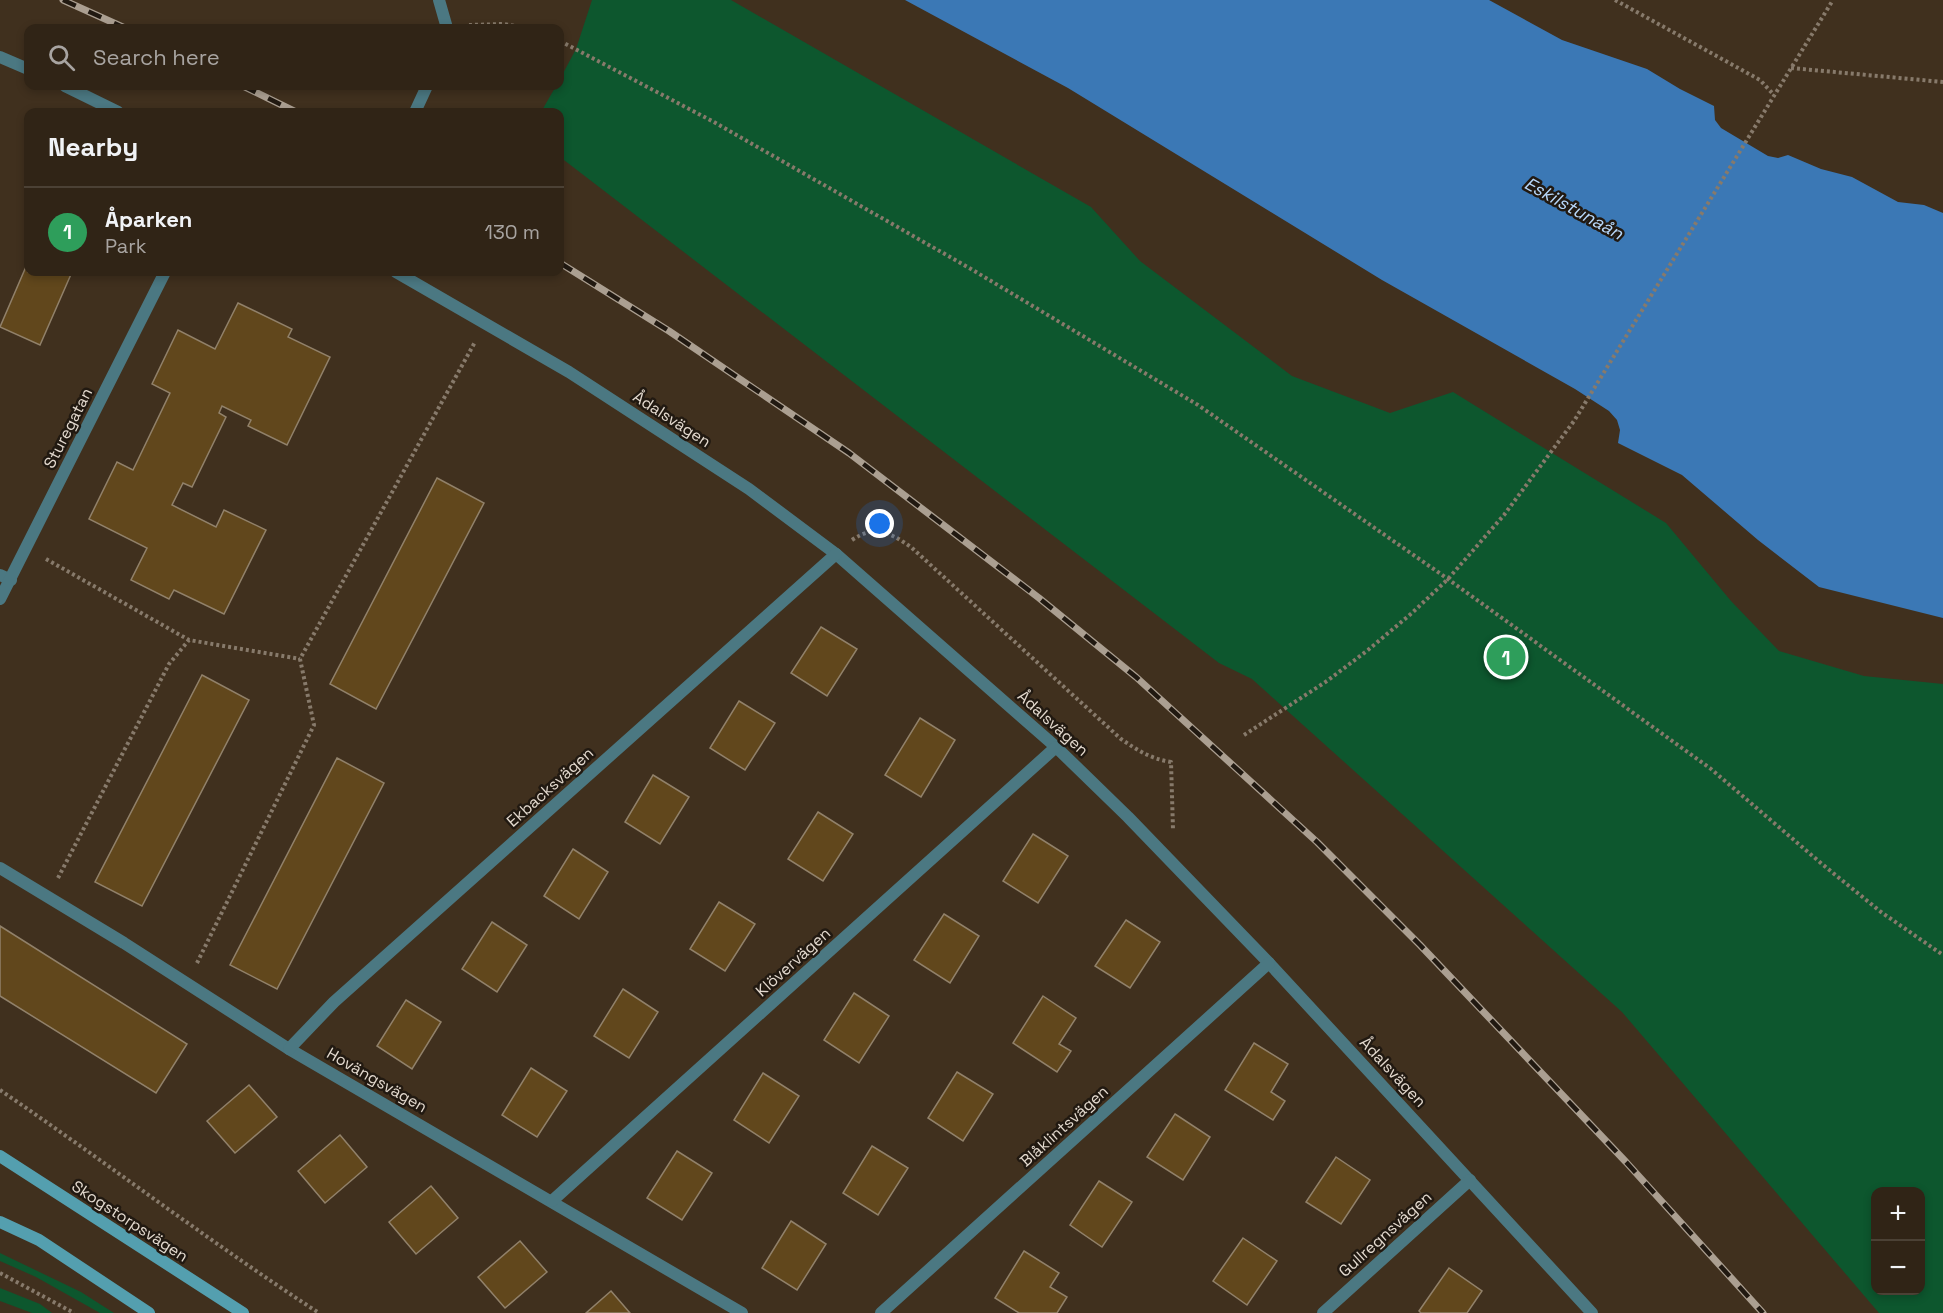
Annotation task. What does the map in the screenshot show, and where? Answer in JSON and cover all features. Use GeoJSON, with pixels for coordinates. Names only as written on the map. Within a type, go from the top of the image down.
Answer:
{"type":"FeatureCollection","features":[{"type":"Feature","properties":{"kind":"main road","name":"Skogstorpsvägen"},"geometry":{"type":"LineString","coordinates":[[0,1156],[243,1313]]}},
{"type":"Feature","properties":{"kind":"main road"},"geometry":{"type":"LineString","coordinates":[[0,1222],[39,1240],[149,1313]]}},
{"type":"Feature","properties":{"kind":"street"},"geometry":{"type":"LineString","coordinates":[[439,0],[446,24]]}},
{"type":"Feature","properties":{"kind":"street"},"geometry":{"type":"LineString","coordinates":[[0,57],[24,67]]}},
{"type":"Feature","properties":{"kind":"street"},"geometry":{"type":"LineString","coordinates":[[73,90],[110,108]]}},
{"type":"Feature","properties":{"kind":"street"},"geometry":{"type":"LineString","coordinates":[[417,108],[426,90]]}},
{"type":"Feature","properties":{"kind":"street","name":"Sturegatan"},"geometry":{"type":"LineString","coordinates":[[0,599],[6,577],[27,548],[163,276]]}},
{"type":"Feature","properties":{"kind":"street","name":"Ådalsvägen"},"geometry":{"type":"LineString","coordinates":[[403,276],[568,372],[749,489],[836,554],[1056,747],[1174,865],[1269,963],[1592,1313]]}},
{"type":"Feature","properties":{"kind":"street","name":"Ekbacksvägen"},"geometry":{"type":"LineString","coordinates":[[289,1049],[334,1002],[836,554]]}},
{"type":"Feature","properties":{"kind":"street","name":"Klövervägen"},"geometry":{"type":"LineString","coordinates":[[552,1201],[1056,747]]}},
{"type":"Feature","properties":{"kind":"street","name":"Hovängsvägen"},"geometry":{"type":"LineString","coordinates":[[0,868],[188,983],[289,1049],[742,1313]]}},
{"type":"Feature","properties":{"kind":"street","name":"Blåklintsvägen"},"geometry":{"type":"LineString","coordinates":[[881,1313],[1269,963]]}},
{"type":"Feature","properties":{"kind":"street","name":"Gullregnsvägen"},"geometry":{"type":"LineString","coordinates":[[1323,1313],[1470,1180]]}},
{"type":"Feature","properties":{"kind":"path"},"geometry":{"type":"LineString","coordinates":[[1615,0],[1760,80],[1774,96]]}},
{"type":"Feature","properties":{"kind":"path"},"geometry":{"type":"LineString","coordinates":[[1244,735],[1327,681],[1368,650],[1448,579],[1504,514],[1581,410],[1833,0]]}},
{"type":"Feature","properties":{"kind":"path"},"geometry":{"type":"LineString","coordinates":[[564,43],[723,127],[970,269],[1198,405],[1448,579],[1712,768],[1839,878],[1881,912],[1943,955]]}},
{"type":"Feature","properties":{"kind":"path"},"geometry":{"type":"LineString","coordinates":[[1791,68],[1943,82]]}},
{"type":"Feature","properties":{"kind":"path"},"geometry":{"type":"LineString","coordinates":[[188,983],[314,725],[300,659],[485,323]]}},
{"type":"Feature","properties":{"kind":"path"},"geometry":{"type":"LineString","coordinates":[[836,554],[854,538],[866,532],[880,531],[894,536],[911,548],[1120,739],[1139,752],[1171,762],[1174,865]]}},
{"type":"Feature","properties":{"kind":"path"},"geometry":{"type":"LineString","coordinates":[[27,548],[189,640],[300,659]]}},
{"type":"Feature","properties":{"kind":"path"},"geometry":{"type":"LineString","coordinates":[[48,897],[169,664],[189,640]]}},
{"type":"Feature","properties":{"kind":"path"},"geometry":{"type":"LineString","coordinates":[[0,1090],[104,1161],[253,1270],[319,1313]]}},
{"type":"Feature","properties":{"kind":"path"},"geometry":{"type":"LineString","coordinates":[[0,1273],[74,1313]]}},
{"type":"Feature","properties":{"kind":"green space"},"geometry":{"type":"Polygon","coordinates":[[[592,0],[731,0],[1091,207],[1140,261],[1292,376],[1390,413],[1453,392],[1666,523],[1731,601],[1779,651],[1864,676],[1943,684],[1943,1313],[1879,1313],[1622,1012],[1252,679],[1219,663],[564,160],[564,108],[543,108],[554,90],[564,90],[564,72],[576,49],[592,0]]]}},
{"type":"Feature","properties":{"kind":"green space"},"geometry":{"type":"Polygon","coordinates":[[[0,1253],[81,1292],[114,1313],[100,1313],[36,1277],[0,1261],[0,1253]]]}},
{"type":"Feature","properties":{"kind":"green space"},"geometry":{"type":"Polygon","coordinates":[[[0,1288],[40,1304],[52,1313],[32,1313],[0,1301],[0,1288]]]}},
{"type":"Feature","properties":{"kind":"water","name":"Eskilstunaån"},"geometry":{"type":"Polygon","coordinates":[[[905,0],[1489,0],[1562,40],[1647,69],[1714,106],[1715,120],[1721,128],[1768,156],[1778,158],[1788,155],[1821,169],[1852,177],[1898,202],[1924,205],[1943,213],[1943,618],[1819,587],[1758,540],[1682,475],[1618,443],[1620,430],[1617,420],[1609,411],[1575,389],[1382,280],[1068,88],[905,0]]]}},
{"type":"Feature","properties":{"kind":"building"},"geometry":{"type":"Polygon","coordinates":[[[24,271],[24,276],[70,276],[40,345],[0,327],[24,271]]]}},
{"type":"Feature","properties":{"kind":"building"},"geometry":{"type":"Polygon","coordinates":[[[238,303],[292,329],[288,337],[330,357],[287,445],[248,426],[251,420],[222,406],[219,413],[226,417],[192,487],[183,483],[172,505],[216,527],[224,510],[266,530],[224,614],[174,590],[169,599],[131,580],[147,548],[89,519],[117,462],[133,470],[170,393],[152,384],[178,330],[215,349],[238,303]]]}},
{"type":"Feature","properties":{"kind":"building"},"geometry":{"type":"Polygon","coordinates":[[[437,478],[484,503],[376,709],[330,684],[437,478]]]}},
{"type":"Feature","properties":{"kind":"building"},"geometry":{"type":"Polygon","coordinates":[[[821,627],[857,649],[827,696],[791,673],[821,627]]]}},
{"type":"Feature","properties":{"kind":"building"},"geometry":{"type":"Polygon","coordinates":[[[202,675],[249,700],[142,906],[95,882],[202,675]]]}},
{"type":"Feature","properties":{"kind":"building"},"geometry":{"type":"Polygon","coordinates":[[[739,701],[775,723],[745,770],[710,748],[739,701]]]}},
{"type":"Feature","properties":{"kind":"building"},"geometry":{"type":"Polygon","coordinates":[[[920,718],[955,740],[921,797],[885,775],[920,718]]]}},
{"type":"Feature","properties":{"kind":"building"},"geometry":{"type":"Polygon","coordinates":[[[337,758],[384,783],[277,989],[230,965],[337,758]]]}},
{"type":"Feature","properties":{"kind":"building"},"geometry":{"type":"Polygon","coordinates":[[[653,775],[689,797],[660,844],[625,822],[653,775]]]}},
{"type":"Feature","properties":{"kind":"building"},"geometry":{"type":"Polygon","coordinates":[[[818,812],[853,834],[823,881],[788,859],[818,812]]]}},
{"type":"Feature","properties":{"kind":"building"},"geometry":{"type":"Polygon","coordinates":[[[1033,834],[1068,856],[1038,903],[1003,881],[1033,834]]]}},
{"type":"Feature","properties":{"kind":"building"},"geometry":{"type":"Polygon","coordinates":[[[573,849],[608,872],[579,919],[544,896],[573,849]]]}},
{"type":"Feature","properties":{"kind":"building"},"geometry":{"type":"Polygon","coordinates":[[[719,902],[755,924],[725,971],[690,949],[719,902]]]}},
{"type":"Feature","properties":{"kind":"building"},"geometry":{"type":"Polygon","coordinates":[[[944,914],[979,936],[950,983],[914,960],[944,914]]]}},
{"type":"Feature","properties":{"kind":"building"},"geometry":{"type":"Polygon","coordinates":[[[1126,920],[1160,942],[1130,988],[1095,966],[1126,920]]]}},
{"type":"Feature","properties":{"kind":"building"},"geometry":{"type":"Polygon","coordinates":[[[492,922],[527,945],[497,992],[462,969],[492,922]]]}},
{"type":"Feature","properties":{"kind":"building"},"geometry":{"type":"Polygon","coordinates":[[[0,926],[187,1044],[156,1093],[0,996],[0,926]]]}},
{"type":"Feature","properties":{"kind":"building"},"geometry":{"type":"Polygon","coordinates":[[[623,989],[658,1012],[629,1058],[594,1036],[623,989]]]}},
{"type":"Feature","properties":{"kind":"building"},"geometry":{"type":"Polygon","coordinates":[[[854,993],[889,1016],[859,1063],[824,1040],[854,993]]]}},
{"type":"Feature","properties":{"kind":"building"},"geometry":{"type":"Polygon","coordinates":[[[1043,996],[1076,1018],[1059,1044],[1071,1051],[1057,1072],[1013,1043],[1043,996]]]}},
{"type":"Feature","properties":{"kind":"building"},"geometry":{"type":"Polygon","coordinates":[[[406,1000],[441,1022],[412,1069],[377,1046],[406,1000]]]}},
{"type":"Feature","properties":{"kind":"building"},"geometry":{"type":"Polygon","coordinates":[[[1254,1043],[1288,1064],[1271,1092],[1285,1101],[1273,1120],[1225,1090],[1254,1043]]]}},
{"type":"Feature","properties":{"kind":"building"},"geometry":{"type":"Polygon","coordinates":[[[531,1068],[567,1091],[537,1137],[502,1115],[531,1068]]]}},
{"type":"Feature","properties":{"kind":"building"},"geometry":{"type":"Polygon","coordinates":[[[957,1072],[993,1094],[963,1141],[928,1118],[957,1072]]]}},
{"type":"Feature","properties":{"kind":"building"},"geometry":{"type":"Polygon","coordinates":[[[763,1073],[799,1096],[769,1143],[734,1120],[763,1073]]]}},
{"type":"Feature","properties":{"kind":"building"},"geometry":{"type":"Polygon","coordinates":[[[249,1085],[277,1117],[235,1153],[207,1121],[249,1085]]]}},
{"type":"Feature","properties":{"kind":"building"},"geometry":{"type":"Polygon","coordinates":[[[1175,1114],[1210,1137],[1183,1180],[1147,1157],[1175,1114]]]}},
{"type":"Feature","properties":{"kind":"building"},"geometry":{"type":"Polygon","coordinates":[[[340,1135],[367,1167],[325,1203],[298,1171],[340,1135]]]}},
{"type":"Feature","properties":{"kind":"building"},"geometry":{"type":"Polygon","coordinates":[[[872,1146],[908,1168],[878,1215],[843,1193],[872,1146]]]}},
{"type":"Feature","properties":{"kind":"building"},"geometry":{"type":"Polygon","coordinates":[[[677,1151],[712,1173],[682,1220],[647,1198],[677,1151]]]}},
{"type":"Feature","properties":{"kind":"building"},"geometry":{"type":"Polygon","coordinates":[[[1336,1157],[1370,1180],[1341,1224],[1306,1202],[1336,1157]]]}},
{"type":"Feature","properties":{"kind":"building"},"geometry":{"type":"Polygon","coordinates":[[[1099,1181],[1132,1202],[1102,1247],[1070,1225],[1099,1181]]]}},
{"type":"Feature","properties":{"kind":"building"},"geometry":{"type":"Polygon","coordinates":[[[431,1186],[458,1218],[416,1254],[389,1222],[431,1186]]]}},
{"type":"Feature","properties":{"kind":"building"},"geometry":{"type":"Polygon","coordinates":[[[791,1221],[826,1244],[797,1290],[762,1268],[791,1221]]]}},
{"type":"Feature","properties":{"kind":"building"},"geometry":{"type":"Polygon","coordinates":[[[1243,1238],[1277,1261],[1247,1305],[1213,1281],[1243,1238]]]}},
{"type":"Feature","properties":{"kind":"building"},"geometry":{"type":"Polygon","coordinates":[[[520,1241],[547,1272],[505,1308],[478,1277],[520,1241]]]}},
{"type":"Feature","properties":{"kind":"building"},"geometry":{"type":"Polygon","coordinates":[[[1024,1251],[1059,1273],[1050,1287],[1067,1297],[1057,1313],[1019,1313],[995,1298],[1024,1251]]]}},
{"type":"Feature","properties":{"kind":"building"},"geometry":{"type":"Polygon","coordinates":[[[1449,1268],[1482,1291],[1467,1313],[1421,1313],[1419,1311],[1449,1268]]]}},
{"type":"Feature","properties":{"kind":"building"},"geometry":{"type":"Polygon","coordinates":[[[611,1291],[630,1313],[586,1313],[611,1291]]]}},
{"type":"Feature","properties":{"kind":"railway"},"geometry":{"type":"LineString","coordinates":[[63,0],[116,24]]}},
{"type":"Feature","properties":{"kind":"railway"},"geometry":{"type":"LineString","coordinates":[[251,90],[288,108]]}},
{"type":"Feature","properties":{"kind":"railway"},"geometry":{"type":"LineString","coordinates":[[564,265],[669,331],[849,453],[1039,598],[1136,677],[1317,842],[1420,945],[1626,1162],[1763,1313]]}},
{"type":"Feature","properties":{"kind":"place","name":"Åparken"},"geometry":{"type":"Point","coordinates":[1506,657]}}]}
